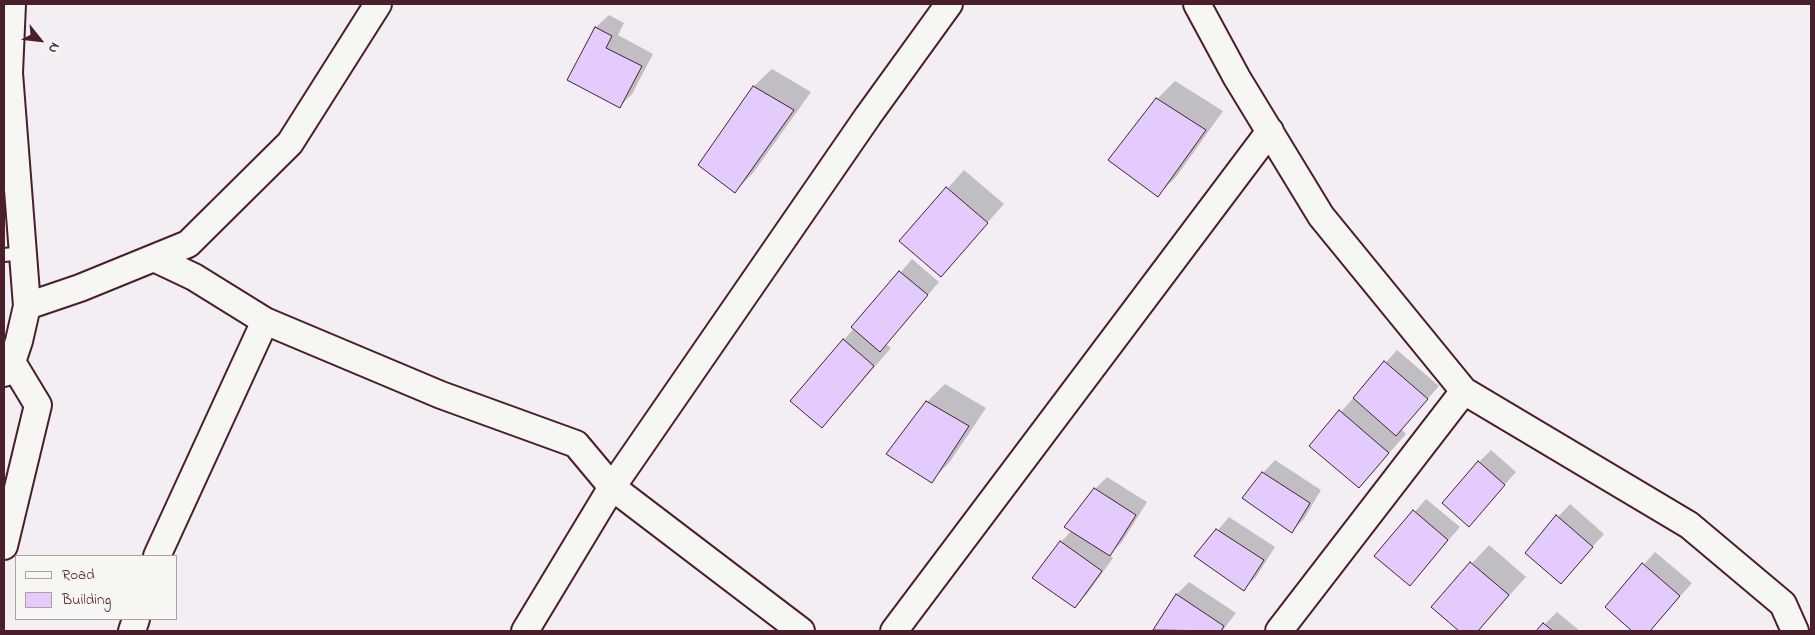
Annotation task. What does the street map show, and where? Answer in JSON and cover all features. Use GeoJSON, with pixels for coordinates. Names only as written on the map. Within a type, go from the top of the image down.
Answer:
{"type":"FeatureCollection","features":[{"type":"Feature","properties":{"kind":"street"},"geometry":{"type":"LineString","coordinates":[[4,546],[38,405],[8,367],[19,341],[27,306],[13,254],[9,73],[12,4]]}},
{"type":"Feature","properties":{"kind":"street"},"geometry":{"type":"LineString","coordinates":[[27,306],[156,259],[188,244],[290,143],[378,4]]}},
{"type":"Feature","properties":{"kind":"street"},"geometry":{"type":"LineString","coordinates":[[525,631],[612,487],[868,116],[949,4]]}},
{"type":"Feature","properties":{"kind":"street"},"geometry":{"type":"LineString","coordinates":[[1197,4],[1237,78],[1321,216],[1464,390],[1689,525],[1783,604],[1795,631]]}},
{"type":"Feature","properties":{"kind":"street"},"geometry":{"type":"LineString","coordinates":[[894,631],[1270,131]]}},
{"type":"Feature","properties":{"kind":"street"},"geometry":{"type":"LineString","coordinates":[[156,259],[194,277],[265,321],[441,395],[576,444],[612,487],[801,631]]}},
{"type":"Feature","properties":{"kind":"street"},"geometry":{"type":"LineString","coordinates":[[157,555],[265,321]]}},
{"type":"Feature","properties":{"kind":"street"},"geometry":{"type":"LineString","coordinates":[[1279,631],[1464,390]]}},
{"type":"Feature","properties":{"kind":"building"},"geometry":{"type":"Polygon","coordinates":[[[595,27],[612,36],[606,48],[642,66],[620,108],[567,80],[595,27]]]}},
{"type":"Feature","properties":{"kind":"building"},"geometry":{"type":"Polygon","coordinates":[[[753,86],[794,110],[735,193],[698,165],[753,86]]]}},
{"type":"Feature","properties":{"kind":"building"},"geometry":{"type":"Polygon","coordinates":[[[1156,98],[1206,130],[1158,197],[1108,160],[1156,98]]]}},
{"type":"Feature","properties":{"kind":"building"},"geometry":{"type":"Polygon","coordinates":[[[946,187],[988,223],[941,277],[899,241],[946,187]]]}},
{"type":"Feature","properties":{"kind":"building"},"geometry":{"type":"Polygon","coordinates":[[[899,271],[928,295],[880,352],[851,327],[899,271]]]}},
{"type":"Feature","properties":{"kind":"building"},"geometry":{"type":"Polygon","coordinates":[[[843,339],[874,366],[822,428],[790,401],[843,339]]]}},
{"type":"Feature","properties":{"kind":"building"},"geometry":{"type":"Polygon","coordinates":[[[1384,361],[1428,399],[1396,436],[1353,398],[1384,361]]]}},
{"type":"Feature","properties":{"kind":"building"},"geometry":{"type":"Polygon","coordinates":[[[926,401],[969,426],[932,483],[886,454],[926,401]]]}},
{"type":"Feature","properties":{"kind":"building"},"geometry":{"type":"Polygon","coordinates":[[[1339,410],[1389,453],[1359,488],[1309,446],[1339,410]]]}},
{"type":"Feature","properties":{"kind":"building"},"geometry":{"type":"Polygon","coordinates":[[[1478,461],[1505,485],[1469,527],[1442,503],[1478,461]]]}},
{"type":"Feature","properties":{"kind":"building"},"geometry":{"type":"Polygon","coordinates":[[[1262,472],[1310,503],[1292,533],[1242,498],[1262,472]]]}},
{"type":"Feature","properties":{"kind":"building"},"geometry":{"type":"Polygon","coordinates":[[[1094,488],[1136,515],[1110,556],[1064,527],[1094,488]]]}},
{"type":"Feature","properties":{"kind":"building"},"geometry":{"type":"Polygon","coordinates":[[[1413,510],[1448,540],[1410,586],[1374,556],[1413,510]]]}},
{"type":"Feature","properties":{"kind":"building"},"geometry":{"type":"Polygon","coordinates":[[[1556,515],[1593,547],[1561,584],[1525,553],[1556,515]]]}},
{"type":"Feature","properties":{"kind":"building"},"geometry":{"type":"Polygon","coordinates":[[[1216,529],[1264,560],[1244,591],[1194,556],[1216,529]]]}},
{"type":"Feature","properties":{"kind":"building"},"geometry":{"type":"Polygon","coordinates":[[[1060,541],[1102,571],[1075,608],[1032,578],[1060,541]]]}},
{"type":"Feature","properties":{"kind":"building"},"geometry":{"type":"Polygon","coordinates":[[[1470,562],[1509,595],[1478,631],[1459,631],[1431,607],[1470,562]]]}},
{"type":"Feature","properties":{"kind":"building"},"geometry":{"type":"Polygon","coordinates":[[[1642,563],[1680,596],[1650,631],[1632,631],[1605,607],[1642,563]]]}},
{"type":"Feature","properties":{"kind":"building"},"geometry":{"type":"Polygon","coordinates":[[[1176,594],[1224,626],[1221,631],[1153,630],[1176,594]]]}},
{"type":"Feature","properties":{"kind":"building"},"geometry":{"type":"Polygon","coordinates":[[[1543,623],[1553,631],[1536,631],[1543,623]]]}}]}
